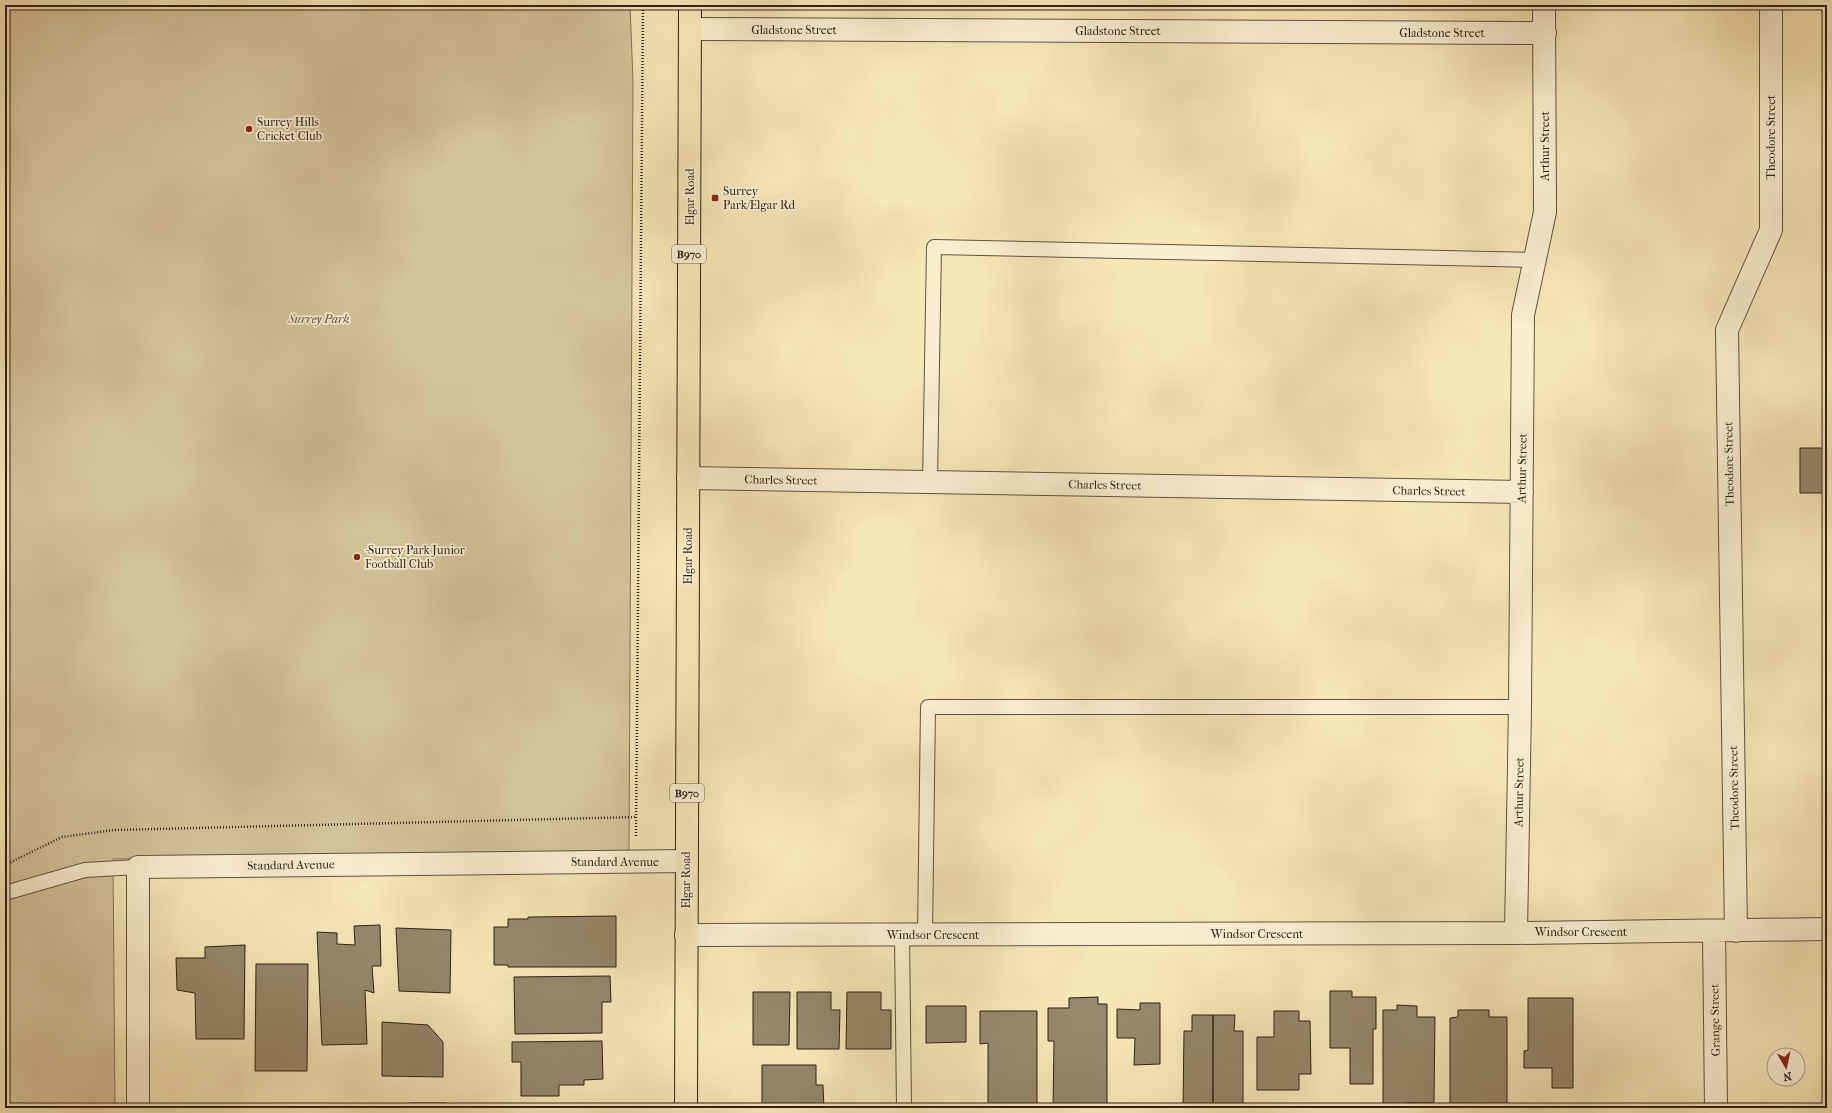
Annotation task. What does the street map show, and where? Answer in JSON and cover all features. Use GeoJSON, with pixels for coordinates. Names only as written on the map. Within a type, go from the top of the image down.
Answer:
{"type":"FeatureCollection","features":[{"type":"Feature","properties":{"kind":"main road","name":"Elgar Road"},"geometry":{"type":"LineString","coordinates":[[686,1108],[690,5]]}},
{"type":"Feature","properties":{"kind":"street","name":"Arthur Street"},"geometry":{"type":"LineString","coordinates":[[1516,933],[1520,707],[1523,315],[1545,212],[1544,5]]}},
{"type":"Feature","properties":{"kind":"street","name":"Theodore Street"},"geometry":{"type":"LineString","coordinates":[[1736,931],[1727,330],[1771,230],[1771,5]]}},
{"type":"Feature","properties":{"kind":"street","name":"Gladstone Street"},"geometry":{"type":"LineString","coordinates":[[690,29],[1545,33]]}},
{"type":"Feature","properties":{"kind":"street","name":"Charles Street"},"geometry":{"type":"LineString","coordinates":[[688,478],[1522,492]]}},
{"type":"Feature","properties":{"kind":"street","name":"Standard Avenue"},"geometry":{"type":"LineString","coordinates":[[138,866],[686,861]]}},
{"type":"Feature","properties":{"kind":"street"},"geometry":{"type":"LineString","coordinates":[[138,866],[138,1108]]}},
{"type":"Feature","properties":{"kind":"street","name":"Windsor Crescent"},"geometry":{"type":"LineString","coordinates":[[686,936],[1714,932],[1827,929]]}},
{"type":"Feature","properties":{"kind":"street","name":"Grange Street"},"geometry":{"type":"LineString","coordinates":[[1714,932],[1716,1108]]}},
{"type":"Feature","properties":{"kind":"lane"},"geometry":{"type":"LineString","coordinates":[[930,482],[934,247],[1535,260]]}},
{"type":"Feature","properties":{"kind":"lane"},"geometry":{"type":"LineString","coordinates":[[925,935],[928,707],[1520,707]]}},
{"type":"Feature","properties":{"kind":"lane"},"geometry":{"type":"LineString","coordinates":[[5,893],[85,870],[138,866]]}},
{"type":"Feature","properties":{"kind":"lane"},"geometry":{"type":"LineString","coordinates":[[902,935],[904,1108]]}},
{"type":"Feature","properties":{"kind":"path"},"geometry":{"type":"LineString","coordinates":[[5,865],[62,837],[114,830],[636,817],[643,5]]}},
{"type":"Feature","properties":{"kind":"green space","name":"Surrey Park"},"geometry":{"type":"Polygon","coordinates":[[[5,5],[630,5],[633,81],[629,854],[113,859],[115,1108],[5,1108],[5,5]]]}},
{"type":"Feature","properties":{"kind":"building"},"geometry":{"type":"Polygon","coordinates":[[[1800,448],[1827,448],[1827,493],[1800,493],[1800,448]]]}},
{"type":"Feature","properties":{"kind":"building"},"geometry":{"type":"Polygon","coordinates":[[[616,916],[616,967],[508,967],[508,965],[494,965],[494,927],[508,927],[508,919],[528,919],[528,917],[616,916]]]}},
{"type":"Feature","properties":{"kind":"building"},"geometry":{"type":"Polygon","coordinates":[[[380,925],[381,966],[372,966],[374,993],[365,990],[367,1044],[322,1045],[317,932],[337,933],[337,944],[355,945],[354,926],[380,925]]]}},
{"type":"Feature","properties":{"kind":"building"},"geometry":{"type":"Polygon","coordinates":[[[396,928],[451,930],[450,993],[399,991],[396,928]]]}},
{"type":"Feature","properties":{"kind":"building"},"geometry":{"type":"Polygon","coordinates":[[[245,945],[244,1039],[196,1039],[195,993],[177,990],[176,958],[205,958],[205,947],[245,945]]]}},
{"type":"Feature","properties":{"kind":"building"},"geometry":{"type":"Polygon","coordinates":[[[256,964],[308,964],[307,1071],[255,1071],[256,964]]]}},
{"type":"Feature","properties":{"kind":"building"},"geometry":{"type":"Polygon","coordinates":[[[610,976],[611,1002],[602,1002],[602,1033],[515,1034],[514,977],[610,976]]]}},
{"type":"Feature","properties":{"kind":"building"},"geometry":{"type":"Polygon","coordinates":[[[1330,991],[1352,991],[1352,997],[1376,997],[1376,1029],[1373,1029],[1373,1084],[1350,1084],[1350,1048],[1330,1048],[1330,991]]]}},
{"type":"Feature","properties":{"kind":"building"},"geometry":{"type":"Polygon","coordinates":[[[753,992],[790,992],[789,1045],[753,1045],[753,992]]]}},
{"type":"Feature","properties":{"kind":"building"},"geometry":{"type":"Polygon","coordinates":[[[797,992],[831,992],[831,1010],[840,1010],[839,1049],[797,1049],[797,992]]]}},
{"type":"Feature","properties":{"kind":"building"},"geometry":{"type":"Polygon","coordinates":[[[847,992],[881,992],[881,1010],[891,1010],[891,1049],[846,1049],[847,992]]]}},
{"type":"Feature","properties":{"kind":"building"},"geometry":{"type":"Polygon","coordinates":[[[1098,997],[1098,1004],[1107,1004],[1107,1108],[1053,1108],[1054,1041],[1048,1041],[1048,1008],[1069,1008],[1069,998],[1098,997]]]}},
{"type":"Feature","properties":{"kind":"building"},"geometry":{"type":"Polygon","coordinates":[[[1528,998],[1573,998],[1573,1088],[1552,1088],[1552,1068],[1524,1068],[1524,1051],[1528,1050],[1528,998]]]}},
{"type":"Feature","properties":{"kind":"building"},"geometry":{"type":"Polygon","coordinates":[[[1140,1003],[1160,1003],[1160,1064],[1134,1065],[1135,1038],[1117,1038],[1117,1009],[1140,1010],[1140,1003]]]}},
{"type":"Feature","properties":{"kind":"building"},"geometry":{"type":"Polygon","coordinates":[[[1397,1005],[1417,1006],[1417,1017],[1435,1017],[1434,1103],[1406,1103],[1406,1108],[1383,1108],[1383,1010],[1397,1010],[1397,1005]]]}},
{"type":"Feature","properties":{"kind":"building"},"geometry":{"type":"Polygon","coordinates":[[[926,1006],[966,1006],[966,1042],[926,1043],[926,1006]]]}},
{"type":"Feature","properties":{"kind":"building"},"geometry":{"type":"Polygon","coordinates":[[[1458,1010],[1489,1010],[1489,1017],[1507,1017],[1507,1108],[1450,1108],[1450,1018],[1458,1017],[1458,1010]]]}},
{"type":"Feature","properties":{"kind":"building"},"geometry":{"type":"Polygon","coordinates":[[[980,1011],[1037,1011],[1037,1108],[988,1108],[988,1043],[980,1044],[980,1011]]]}},
{"type":"Feature","properties":{"kind":"building"},"geometry":{"type":"Polygon","coordinates":[[[1274,1011],[1299,1011],[1299,1021],[1310,1021],[1311,1074],[1299,1074],[1299,1090],[1257,1090],[1257,1037],[1274,1037],[1274,1011]]]}},
{"type":"Feature","properties":{"kind":"building"},"geometry":{"type":"Polygon","coordinates":[[[1192,1015],[1213,1015],[1213,1108],[1183,1108],[1184,1031],[1192,1031],[1192,1015]]]}},
{"type":"Feature","properties":{"kind":"building"},"geometry":{"type":"Polygon","coordinates":[[[1213,1015],[1235,1015],[1234,1031],[1243,1031],[1243,1108],[1213,1108],[1213,1015]]]}},
{"type":"Feature","properties":{"kind":"building"},"geometry":{"type":"Polygon","coordinates":[[[382,1022],[428,1025],[443,1042],[443,1077],[382,1076],[382,1022]]]}},
{"type":"Feature","properties":{"kind":"building"},"geometry":{"type":"Polygon","coordinates":[[[602,1041],[603,1079],[584,1080],[584,1085],[559,1085],[559,1096],[521,1096],[521,1062],[512,1062],[512,1042],[602,1041]]]}},
{"type":"Feature","properties":{"kind":"building"},"geometry":{"type":"Polygon","coordinates":[[[762,1065],[816,1065],[816,1085],[823,1085],[824,1108],[762,1108],[762,1065]]]}},
{"type":"Feature","properties":{"kind":"building"},"geometry":{"type":"Polygon","coordinates":[[[409,1103],[446,1103],[447,1108],[409,1108],[409,1103]]]}},
{"type":"Feature","properties":{"kind":"place","name":"Surrey Hills Cricket Club"},"geometry":{"type":"Point","coordinates":[249,129]}},
{"type":"Feature","properties":{"kind":"place","name":"Surrey Park/Elgar Rd"},"geometry":{"type":"Point","coordinates":[715,198]}},
{"type":"Feature","properties":{"kind":"place","name":"-Surrey Park Junior Football Club"},"geometry":{"type":"Point","coordinates":[357,557]}}]}
